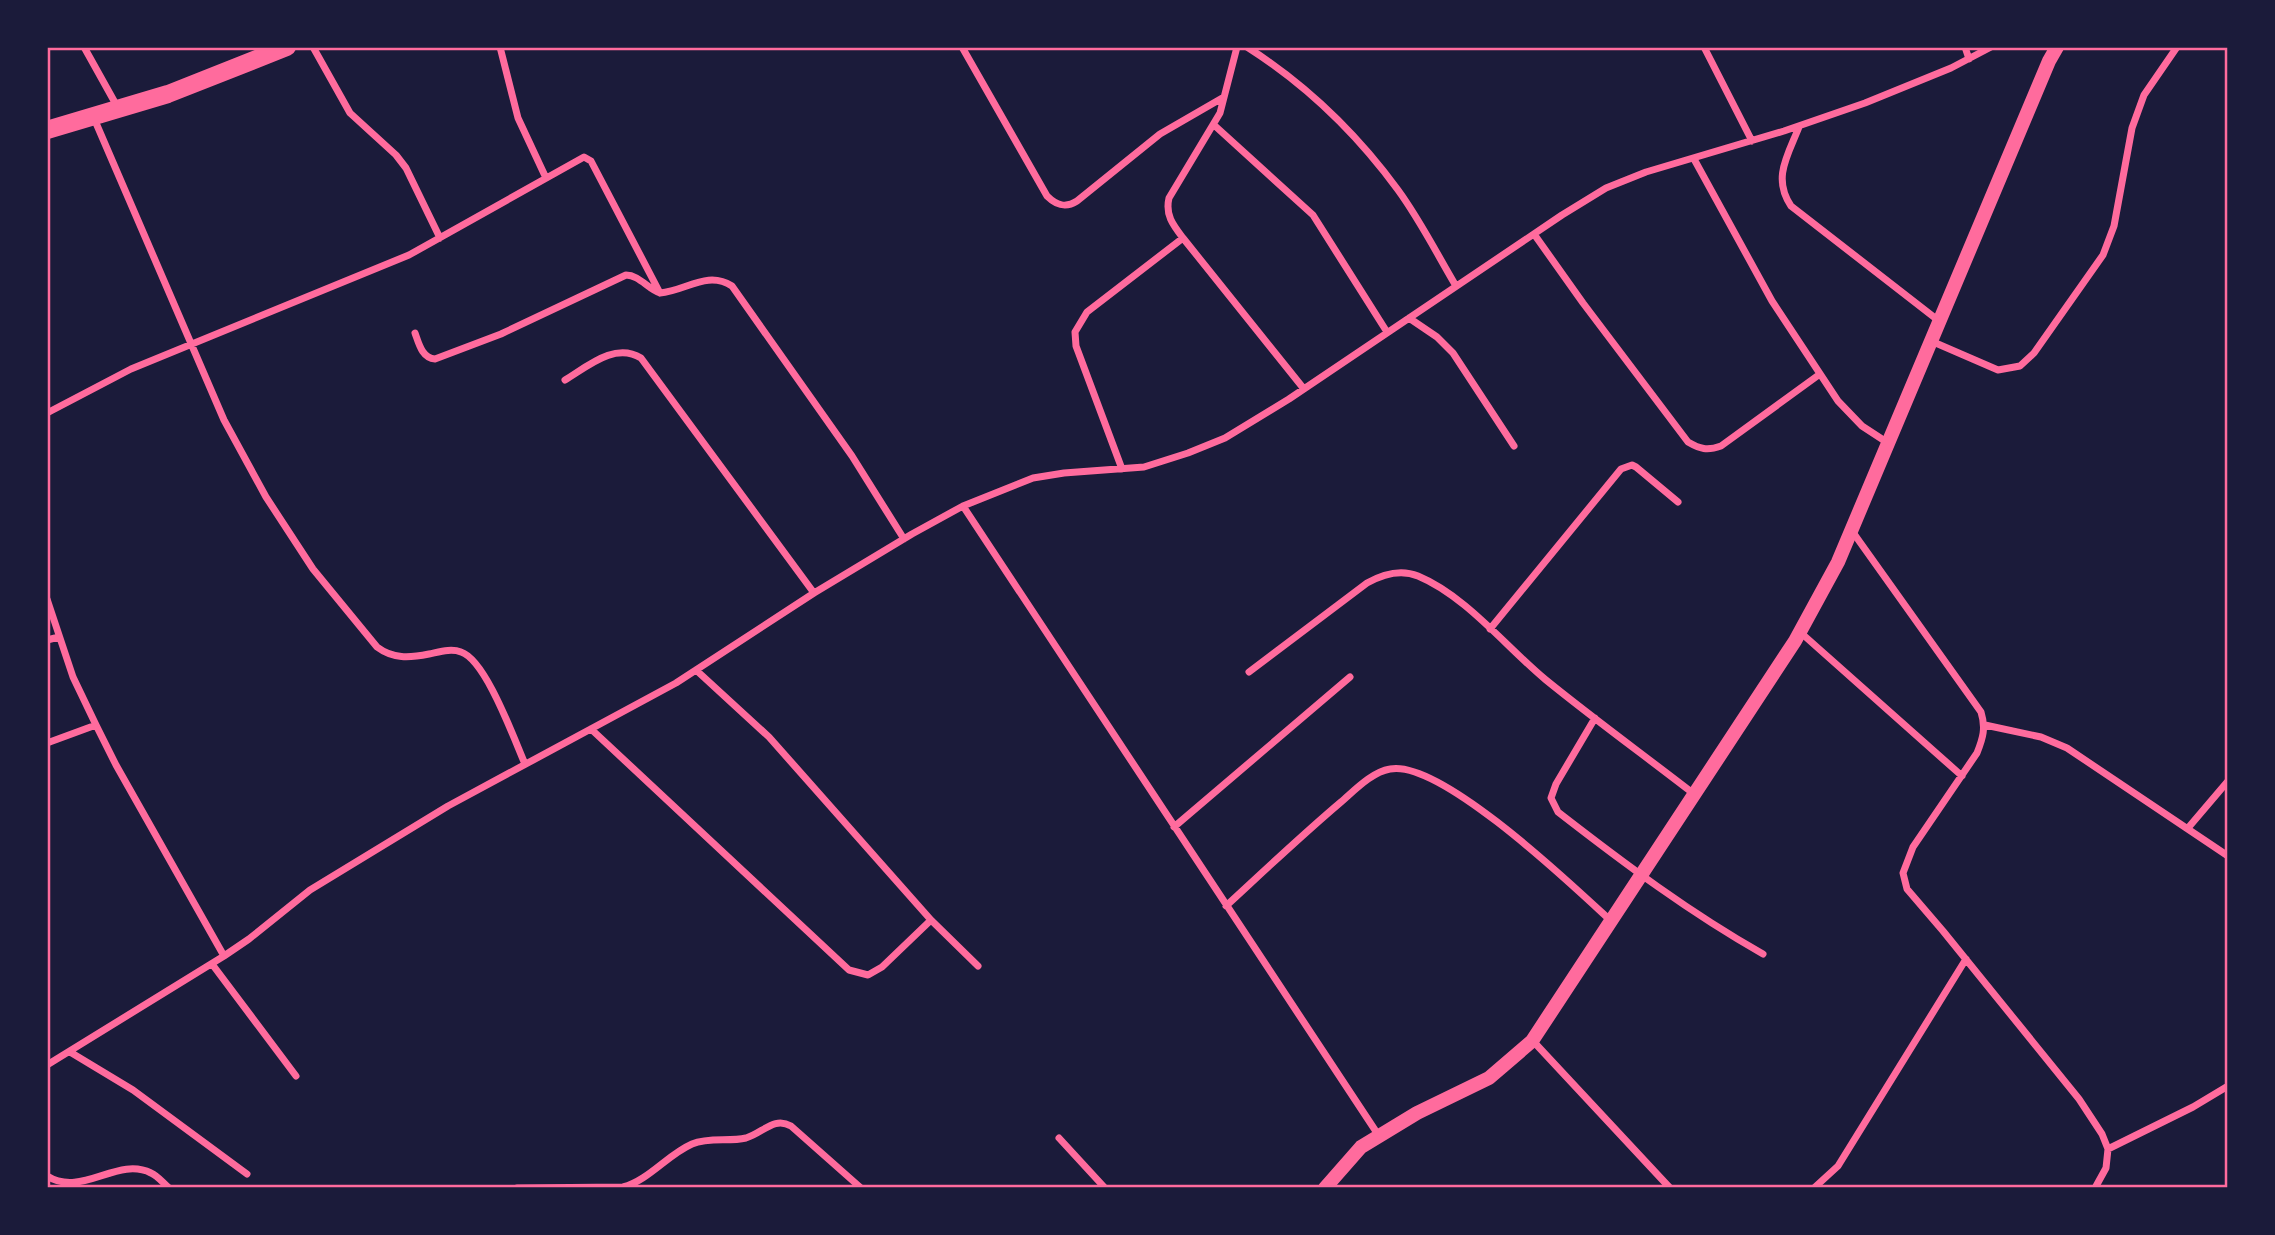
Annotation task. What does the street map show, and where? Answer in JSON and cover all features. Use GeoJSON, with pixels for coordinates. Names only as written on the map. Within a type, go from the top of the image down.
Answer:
{"type":"FeatureCollection","features":[{"type":"Feature","properties":{"kind":"main road"},"geometry":{"type":"LineString","coordinates":[[47,130],[168,94],[287,47]]}},
{"type":"Feature","properties":{"kind":"main road"},"geometry":{"type":"LineString","coordinates":[[1325,1188],[1361,1147],[1417,1113],[1489,1078],[1532,1041],[1800,632],[1852,531],[2057,47]]}},
{"type":"Feature","properties":{"kind":"street"},"geometry":{"type":"LineString","coordinates":[[84,47],[118,109]]}},
{"type":"Feature","properties":{"kind":"street"},"geometry":{"type":"LineString","coordinates":[[313,47],[350,113],[396,155],[406,168],[440,238]]}},
{"type":"Feature","properties":{"kind":"street"},"geometry":{"type":"LineString","coordinates":[[500,47],[518,118],[546,178]]}},
{"type":"Feature","properties":{"kind":"street"},"geometry":{"type":"LineString","coordinates":[[962,47],[1048,196],[1061,206],[1077,201],[1160,134],[1224,97]]}},
{"type":"Feature","properties":{"kind":"street"},"geometry":{"type":"LineString","coordinates":[[1237,47],[1214,124],[1169,198],[1170,219],[1304,389]]}},
{"type":"Feature","properties":{"kind":"street"},"geometry":{"type":"LineString","coordinates":[[1247,47],[1265,58],[1335,117],[1398,190],[1456,286]]}},
{"type":"Feature","properties":{"kind":"street"},"geometry":{"type":"LineString","coordinates":[[1704,47],[1752,141]]}},
{"type":"Feature","properties":{"kind":"street"},"geometry":{"type":"LineString","coordinates":[[1965,47],[1969,59]]}},
{"type":"Feature","properties":{"kind":"street"},"geometry":{"type":"LineString","coordinates":[[47,1065],[225,956],[310,890],[448,806],[696,670],[814,593],[904,538],[963,506],[1033,478],[1144,467],[1225,438],[1304,389],[1606,188],[1646,172],[1799,127],[1865,103],[1991,47]]}},
{"type":"Feature","properties":{"kind":"street"},"geometry":{"type":"LineString","coordinates":[[1931,341],[1997,370],[2020,366],[2034,353],[2103,256],[2114,226],[2133,128],[2144,95],[2177,47]]}},
{"type":"Feature","properties":{"kind":"street"},"geometry":{"type":"LineString","coordinates":[[93,117],[224,420],[266,497],[313,569],[377,647],[386,654],[398,657],[460,651],[472,657],[491,686],[524,764]]}},
{"type":"Feature","properties":{"kind":"street"},"geometry":{"type":"LineString","coordinates":[[1214,124],[1313,215],[1387,332]]}},
{"type":"Feature","properties":{"kind":"street"},"geometry":{"type":"LineString","coordinates":[[1799,127],[1782,175],[1781,186],[1791,206],[1939,322]]}},
{"type":"Feature","properties":{"kind":"street"},"geometry":{"type":"LineString","coordinates":[[47,413],[122,373],[410,255],[582,158],[589,159],[660,293]]}},
{"type":"Feature","properties":{"kind":"street"},"geometry":{"type":"LineString","coordinates":[[1694,159],[1772,301],[1820,374],[1848,413],[1888,443]]}},
{"type":"Feature","properties":{"kind":"street"},"geometry":{"type":"LineString","coordinates":[[1534,234],[1688,442],[1699,448],[1710,450],[1721,446],[1820,374]]}},
{"type":"Feature","properties":{"kind":"street"},"geometry":{"type":"LineString","coordinates":[[1122,469],[1076,345],[1075,332],[1087,312],[1183,238]]}},
{"type":"Feature","properties":{"kind":"street"},"geometry":{"type":"LineString","coordinates":[[415,333],[423,353],[430,359],[435,359],[500,334],[626,275],[631,275],[660,293],[705,279],[720,279],[732,286],[852,456],[904,538]]}},
{"type":"Feature","properties":{"kind":"street"},"geometry":{"type":"LineString","coordinates":[[1409,318],[1437,337],[1453,353],[1514,446]]}},
{"type":"Feature","properties":{"kind":"street"},"geometry":{"type":"LineString","coordinates":[[565,380],[616,351],[631,352],[641,358],[814,593]]}},
{"type":"Feature","properties":{"kind":"street"},"geometry":{"type":"LineString","coordinates":[[1490,629],[1621,469],[1632,465],[1636,467],[1678,502]]}},
{"type":"Feature","properties":{"kind":"street"},"geometry":{"type":"LineString","coordinates":[[963,506],[1379,1136]]}},
{"type":"Feature","properties":{"kind":"street"},"geometry":{"type":"LineString","coordinates":[[1852,531],[1981,712],[1985,725],[1977,753],[1913,847],[1903,873],[1907,889],[2079,1099],[2102,1134],[2108,1149],[2106,1168],[2095,1188]]}},
{"type":"Feature","properties":{"kind":"street"},"geometry":{"type":"LineString","coordinates":[[1249,672],[1367,583],[1376,578],[1403,572],[1417,575],[1452,595],[1545,679],[1695,795]]}},
{"type":"Feature","properties":{"kind":"street"},"geometry":{"type":"LineString","coordinates":[[47,599],[73,677],[96,725],[225,956]]}},
{"type":"Feature","properties":{"kind":"street"},"geometry":{"type":"LineString","coordinates":[[1800,632],[1962,776]]}},
{"type":"Feature","properties":{"kind":"street"},"geometry":{"type":"LineString","coordinates":[[47,640],[60,637]]}},
{"type":"Feature","properties":{"kind":"street"},"geometry":{"type":"LineString","coordinates":[[696,670],[769,737],[931,920],[978,966]]}},
{"type":"Feature","properties":{"kind":"street"},"geometry":{"type":"LineString","coordinates":[[1174,827],[1350,677]]}},
{"type":"Feature","properties":{"kind":"street"},"geometry":{"type":"LineString","coordinates":[[1595,718],[1556,784],[1551,798],[1558,812],[1641,876],[1708,922],[1763,954]]}},
{"type":"Feature","properties":{"kind":"street"},"geometry":{"type":"LineString","coordinates":[[47,743],[96,725]]}},
{"type":"Feature","properties":{"kind":"street"},"geometry":{"type":"LineString","coordinates":[[1985,725],[2041,737],[2067,748],[2228,856]]}},
{"type":"Feature","properties":{"kind":"street"},"geometry":{"type":"LineString","coordinates":[[591,729],[849,970],[868,975],[882,967],[931,920]]}},
{"type":"Feature","properties":{"kind":"street"},"geometry":{"type":"LineString","coordinates":[[1226,906],[1356,789],[1377,773],[1402,768],[1423,774],[1446,786],[1516,837],[1611,921]]}},
{"type":"Feature","properties":{"kind":"street"},"geometry":{"type":"LineString","coordinates":[[2188,828],[2228,780]]}},
{"type":"Feature","properties":{"kind":"street"},"geometry":{"type":"LineString","coordinates":[[1814,1188],[1838,1166],[1966,959]]}},
{"type":"Feature","properties":{"kind":"street"},"geometry":{"type":"LineString","coordinates":[[212,964],[296,1076]]}},
{"type":"Feature","properties":{"kind":"street"},"geometry":{"type":"LineString","coordinates":[[1532,1041],[1670,1188]]}},
{"type":"Feature","properties":{"kind":"street"},"geometry":{"type":"LineString","coordinates":[[70,1052],[133,1090],[247,1174]]}},
{"type":"Feature","properties":{"kind":"street"},"geometry":{"type":"LineString","coordinates":[[2108,1149],[2193,1107],[2228,1086]]}},
{"type":"Feature","properties":{"kind":"street"},"geometry":{"type":"LineString","coordinates":[[517,1188],[623,1187],[635,1183],[694,1143],[749,1137],[777,1122],[784,1122],[860,1188]]}},
{"type":"Feature","properties":{"kind":"street"},"geometry":{"type":"LineString","coordinates":[[1059,1138],[1105,1188]]}},
{"type":"Feature","properties":{"kind":"street"},"geometry":{"type":"LineString","coordinates":[[47,1176],[62,1184],[74,1184],[121,1171],[143,1170],[153,1174],[169,1188]]}}]}
